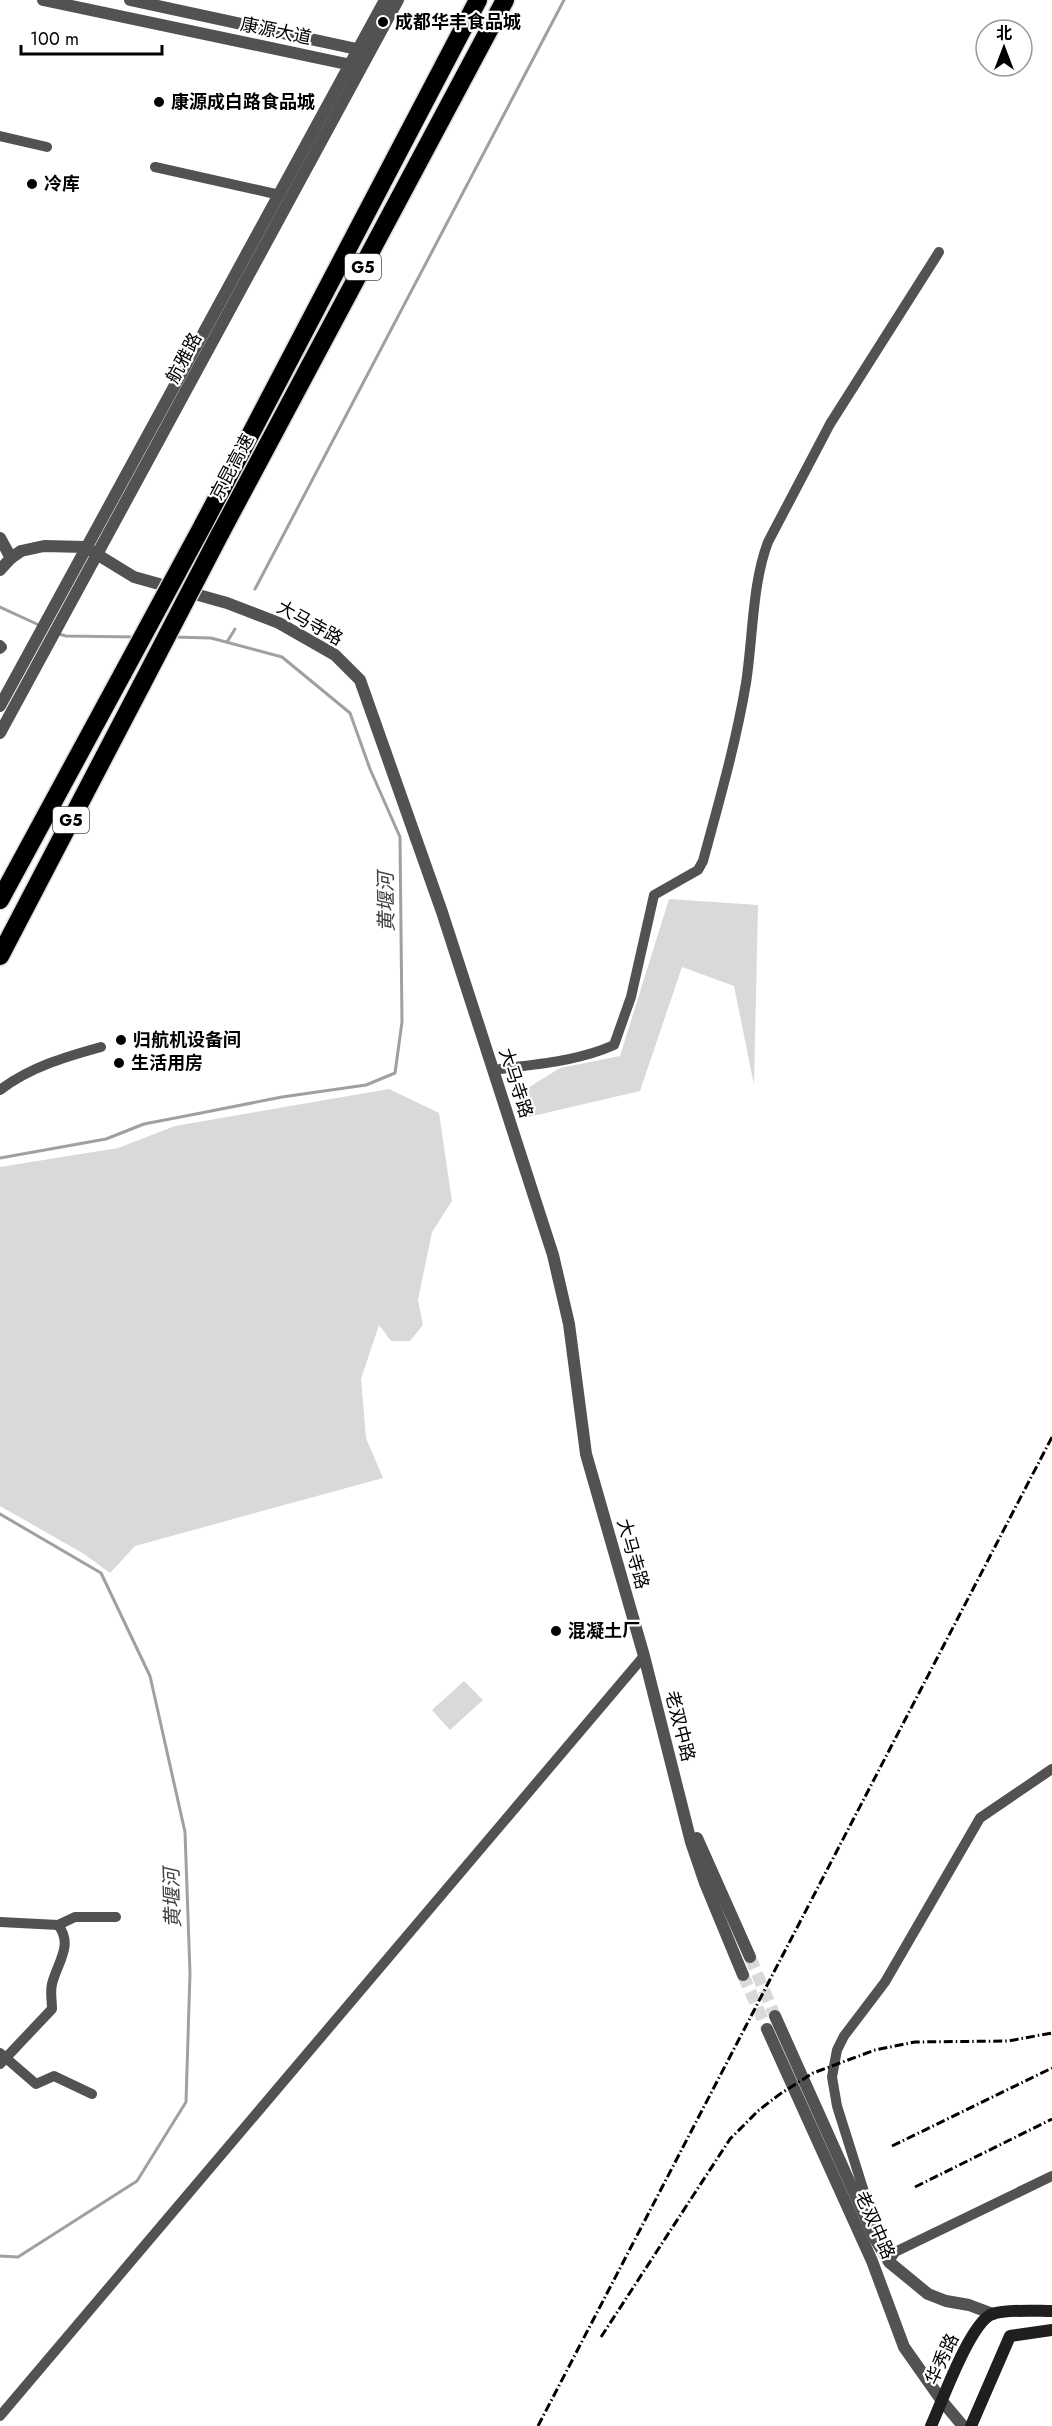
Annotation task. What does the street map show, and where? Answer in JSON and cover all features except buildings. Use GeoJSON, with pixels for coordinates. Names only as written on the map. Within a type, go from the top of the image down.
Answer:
{"type":"FeatureCollection","features":[{"type":"Feature","properties":{"kind":"highway","name":"京昆高速"},"geometry":{"type":"LineString","coordinates":[[0,900],[203,525],[478,0]]}},
{"type":"Feature","properties":{"kind":"highway","name":"京昆高速"},"geometry":{"type":"LineString","coordinates":[[0,956],[220,534],[505,0]]}},
{"type":"Feature","properties":{"kind":"main road"},"geometry":{"type":"LineString","coordinates":[[993,2314],[1052,2311]]}},
{"type":"Feature","properties":{"kind":"main road","name":"华秀路"},"geometry":{"type":"LineString","coordinates":[[931,2426],[971,2337],[980,2322],[993,2314]]}},
{"type":"Feature","properties":{"kind":"main road"},"geometry":{"type":"LineString","coordinates":[[971,2426],[1010,2336],[1052,2330]]}},
{"type":"Feature","properties":{"kind":"street","name":"康源大道"},"geometry":{"type":"LineString","coordinates":[[43,0],[355,66]]}},
{"type":"Feature","properties":{"kind":"street"},"geometry":{"type":"LineString","coordinates":[[130,0],[364,50]]}},
{"type":"Feature","properties":{"kind":"street","name":"航雅路"},"geometry":{"type":"LineString","coordinates":[[364,50],[385,0]]}},
{"type":"Feature","properties":{"kind":"street","name":"航雅路"},"geometry":{"type":"LineString","coordinates":[[0,706],[85,547],[280,195],[364,50],[398,0]]}},
{"type":"Feature","properties":{"kind":"street","name":"航雅路"},"geometry":{"type":"LineString","coordinates":[[0,733],[99,554],[355,66]]}},
{"type":"Feature","properties":{"kind":"street"},"geometry":{"type":"LineString","coordinates":[[0,136],[47,147]]}},
{"type":"Feature","properties":{"kind":"street"},"geometry":{"type":"LineString","coordinates":[[155,167],[280,195]]}},
{"type":"Feature","properties":{"kind":"street"},"geometry":{"type":"LineString","coordinates":[[493,1070],[574,1059],[594,1054],[614,1045],[631,997],[654,895],[698,870],[703,861],[738,734],[752,643],[760,563],[768,542],[830,424],[939,252]]}},
{"type":"Feature","properties":{"kind":"street"},"geometry":{"type":"LineString","coordinates":[[0,538],[11,558]]}},
{"type":"Feature","properties":{"kind":"street"},"geometry":{"type":"LineString","coordinates":[[0,570],[21,550],[44,546],[85,547]]}},
{"type":"Feature","properties":{"kind":"street","name":"大马寺路"},"geometry":{"type":"LineString","coordinates":[[85,547],[134,577],[226,603],[279,623],[335,655],[360,680],[442,912],[553,1255],[569,1324],[586,1454],[644,1656]]}},
{"type":"Feature","properties":{"kind":"street"},"geometry":{"type":"LineString","coordinates":[[0,1090],[48,1062],[101,1047]]}},
{"type":"Feature","properties":{"kind":"street"},"geometry":{"type":"LineString","coordinates":[[0,2416],[644,1656]]}},
{"type":"Feature","properties":{"kind":"street","name":"老双中路"},"geometry":{"type":"LineString","coordinates":[[644,1656],[705,1883],[743,1975]]}},
{"type":"Feature","properties":{"kind":"street"},"geometry":{"type":"LineString","coordinates":[[875,2239],[866,2198],[837,2106],[832,2077],[837,2050],[844,2036],[885,1982],[980,1818],[1052,1769]]}},
{"type":"Feature","properties":{"kind":"street","name":"老双中路"},"geometry":{"type":"LineString","coordinates":[[682,1804],[750,1957]]}},
{"type":"Feature","properties":{"kind":"street"},"geometry":{"type":"LineString","coordinates":[[0,1922],[58,1925],[75,1917],[116,1917]]}},
{"type":"Feature","properties":{"kind":"street"},"geometry":{"type":"LineString","coordinates":[[58,1925],[65,1934],[66,1942],[51,1987],[52,2009],[2,2058],[36,2084],[54,2076],[92,2094]]}},
{"type":"Feature","properties":{"kind":"street","name":"老双中路"},"geometry":{"type":"LineString","coordinates":[[776,2016],[875,2239],[889,2262],[928,2294],[993,2314]]}},
{"type":"Feature","properties":{"kind":"street","name":"老双中路"},"geometry":{"type":"LineString","coordinates":[[767,2029],[872,2261],[904,2347],[942,2401],[963,2426]]}},
{"type":"Feature","properties":{"kind":"street"},"geometry":{"type":"LineString","coordinates":[[889,2262],[895,2252],[1052,2176]]}},
{"type":"Feature","properties":{"kind":"shaded area"},"geometry":{"type":"Polygon","coordinates":[[[669,899],[758,905],[754,1085],[734,986],[682,967],[640,1091],[524,1118],[518,1094],[560,1068],[620,1056],[669,899]]]}},
{"type":"Feature","properties":{"kind":"shaded area"},"geometry":{"type":"Polygon","coordinates":[[[389,1089],[439,1113],[452,1201],[432,1232],[418,1300],[423,1325],[410,1341],[391,1341],[379,1325],[361,1379],[366,1438],[383,1478],[135,1546],[110,1573],[84,1554],[0,1506],[0,1167],[118,1148],[175,1126],[389,1089]]]}},
{"type":"Feature","properties":{"kind":"shaded area"},"geometry":{"type":"Polygon","coordinates":[[[464,1681],[483,1700],[450,1730],[432,1710],[464,1681]]]}},
{"type":"Feature","properties":{"kind":"waterway"},"geometry":{"type":"LineString","coordinates":[[255,589],[564,0]]}},
{"type":"Feature","properties":{"kind":"waterway","name":"黄堰河"},"geometry":{"type":"LineString","coordinates":[[0,607],[39,625]]}},
{"type":"Feature","properties":{"kind":"waterway"},"geometry":{"type":"LineString","coordinates":[[227,642],[235,629]]}},
{"type":"Feature","properties":{"kind":"waterway","name":"黄堰河"},"geometry":{"type":"LineString","coordinates":[[59,634],[136,637]]}},
{"type":"Feature","properties":{"kind":"waterway","name":"黄堰河"},"geometry":{"type":"LineString","coordinates":[[0,1158],[106,1139],[144,1124],[282,1097],[366,1085],[395,1073],[402,1022],[400,837],[370,769],[350,713],[282,657],[211,638],[173,637]]}},
{"type":"Feature","properties":{"kind":"waterway","name":"黄堰河"},"geometry":{"type":"LineString","coordinates":[[0,1514],[101,1573],[150,1676],[185,1832],[190,1973],[186,2102],[137,2181],[18,2257],[0,2256]]}},
{"type":"Feature","properties":{"kind":"tunnel"},"geometry":{"type":"LineString","coordinates":[[750,1957],[775,2016]]}},
{"type":"Feature","properties":{"kind":"tunnel"},"geometry":{"type":"LineString","coordinates":[[743,1975],[767,2029]]}},
{"type":"Feature","properties":{"kind":"railway"},"geometry":{"type":"LineString","coordinates":[[538,2426],[1052,1437]]}},
{"type":"Feature","properties":{"kind":"railway"},"geometry":{"type":"LineString","coordinates":[[601,2337],[730,2139],[759,2110],[780,2094],[813,2073],[875,2050],[915,2042],[1008,2041],[1052,2033]]}},
{"type":"Feature","properties":{"kind":"railway"},"geometry":{"type":"LineString","coordinates":[[892,2146],[1052,2068]]}},
{"type":"Feature","properties":{"kind":"railway"},"geometry":{"type":"LineString","coordinates":[[915,2187],[1052,2119]]}},
{"type":"Feature","properties":{"kind":"place","name":"成都华丰食品城"},"geometry":{"type":"Point","coordinates":[383,22]}},
{"type":"Feature","properties":{"kind":"place","name":"康源成白路食品城"},"geometry":{"type":"Point","coordinates":[159,102]}},
{"type":"Feature","properties":{"kind":"place","name":"冷库"},"geometry":{"type":"Point","coordinates":[32,184]}},
{"type":"Feature","properties":{"kind":"place","name":"归航机设备间"},"geometry":{"type":"Point","coordinates":[121,1040]}},
{"type":"Feature","properties":{"kind":"place","name":"生活用房"},"geometry":{"type":"Point","coordinates":[119,1063]}},
{"type":"Feature","properties":{"kind":"place","name":"混凝土厂"},"geometry":{"type":"Point","coordinates":[556,1631]}}]}
